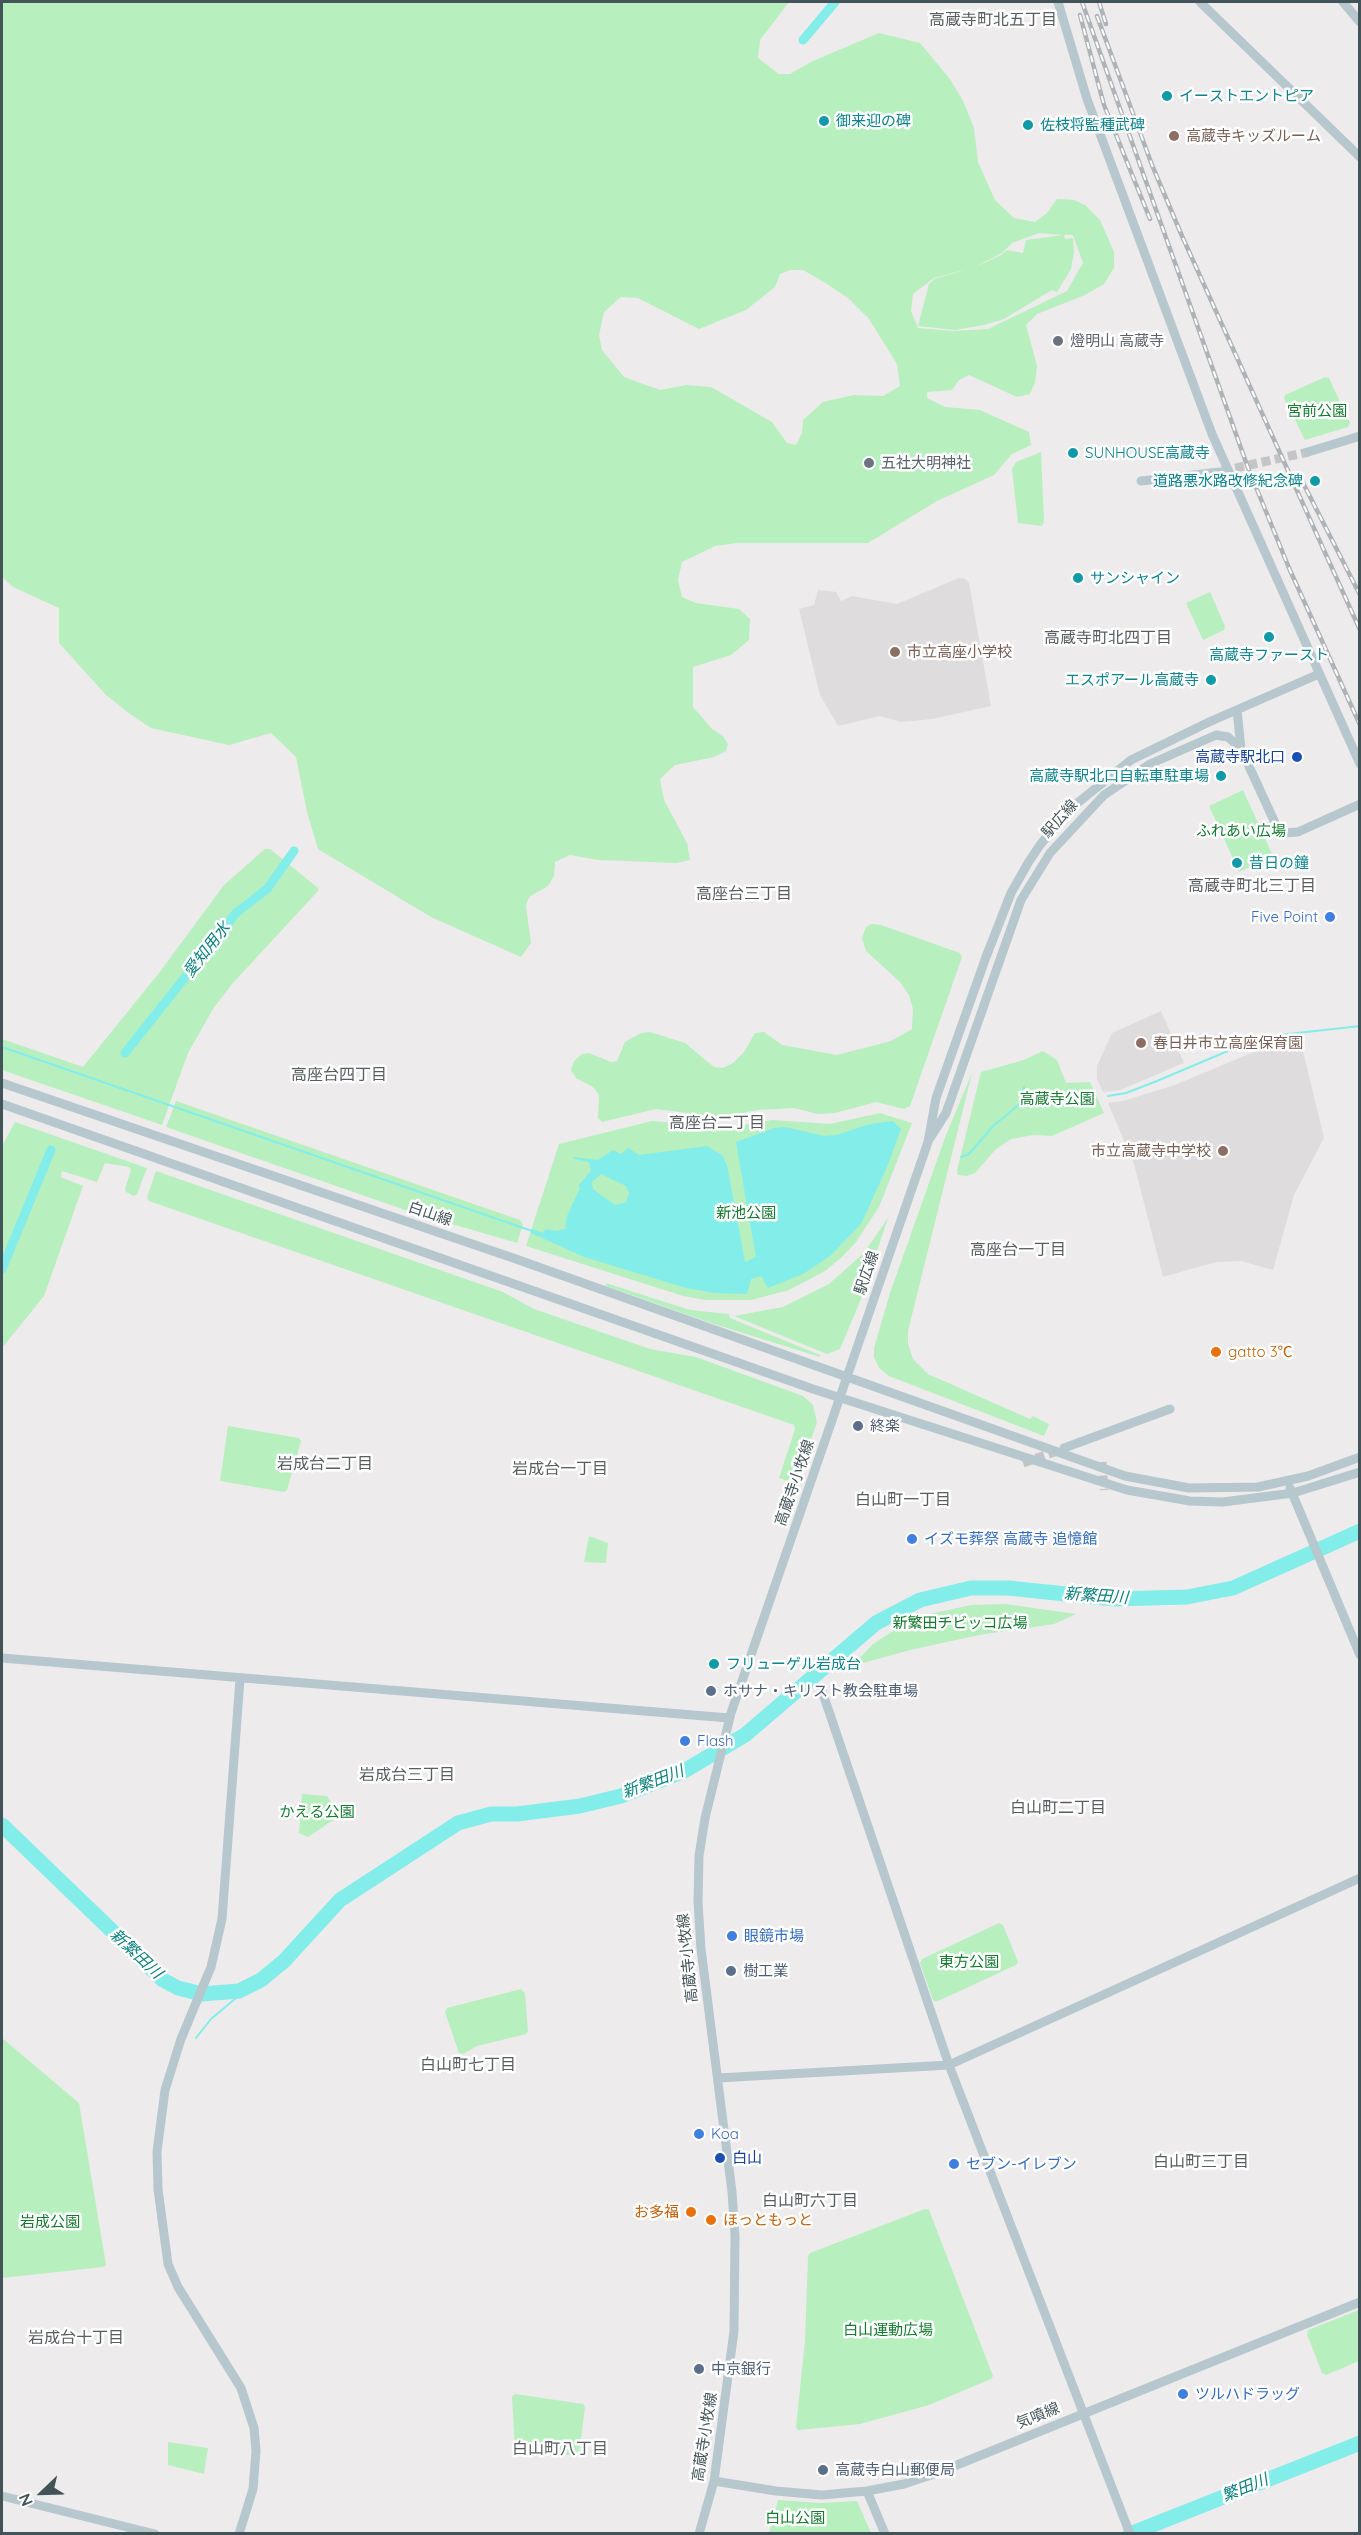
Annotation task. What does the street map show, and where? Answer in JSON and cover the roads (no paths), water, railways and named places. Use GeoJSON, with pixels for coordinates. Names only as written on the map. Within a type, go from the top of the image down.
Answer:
{"type":"FeatureCollection","features":[{"type":"Feature","properties":{"kind":"street"},"geometry":{"type":"LineString","coordinates":[[1058,2],[1087,99],[1208,423],[1359,764]]}},
{"type":"Feature","properties":{"kind":"street"},"geometry":{"type":"LineString","coordinates":[[1200,2],[1359,157]]}},
{"type":"Feature","properties":{"kind":"street"},"geometry":{"type":"LineString","coordinates":[[1343,2],[1359,22]]}},
{"type":"Feature","properties":{"kind":"street"},"geometry":{"type":"LineString","coordinates":[[1308,452],[1359,436]]}},
{"type":"Feature","properties":{"kind":"street"},"geometry":{"type":"LineString","coordinates":[[1141,481],[1220,472]]}},
{"type":"Feature","properties":{"kind":"street","name":"駅広線"},"geometry":{"type":"LineString","coordinates":[[847,1378],[928,1142],[933,1108],[986,957],[1011,893],[1040,844],[1086,794],[1131,760],[1319,674]]}},
{"type":"Feature","properties":{"kind":"street"},"geometry":{"type":"LineString","coordinates":[[1237,710],[1241,749],[1276,825],[1283,833],[1298,832],[1359,804]]}},
{"type":"Feature","properties":{"kind":"street","name":"駅広線"},"geometry":{"type":"LineString","coordinates":[[928,1142],[945,1113],[1022,900],[1050,854],[1104,795],[1150,764],[1216,735],[1228,737],[1241,749]]}},
{"type":"Feature","properties":{"kind":"street","name":"白山線"},"geometry":{"type":"LineString","coordinates":[[2,1083],[516,1259],[847,1378]]}},
{"type":"Feature","properties":{"kind":"street"},"geometry":{"type":"LineString","coordinates":[[2,1104],[841,1397],[1091,1479],[1154,1497],[1223,1502],[1293,1494],[1359,1472]]}},
{"type":"Feature","properties":{"kind":"street"},"geometry":{"type":"LineString","coordinates":[[847,1378],[1094,1467],[1155,1484],[1220,1489],[1258,1487],[1287,1482],[1359,1457]]}},
{"type":"Feature","properties":{"kind":"street","name":"高蔵寺小牧線"},"geometry":{"type":"LineString","coordinates":[[699,2534],[714,2481],[734,2331],[735,2236],[718,2078],[700,1949],[699,1856],[714,1775],[729,1718],[847,1378]]}},
{"type":"Feature","properties":{"kind":"street"},"geometry":{"type":"LineString","coordinates":[[1064,1448],[1170,1409]]}},
{"type":"Feature","properties":{"kind":"street"},"geometry":{"type":"LineString","coordinates":[[1287,1482],[1312,1537],[1359,1655]]}},
{"type":"Feature","properties":{"kind":"street"},"geometry":{"type":"LineString","coordinates":[[2,1658],[729,1718]]}},
{"type":"Feature","properties":{"kind":"street"},"geometry":{"type":"LineString","coordinates":[[240,1679],[222,1919],[211,1967],[181,2039],[165,2090],[159,2120],[158,2189],[164,2244],[178,2287],[241,2388],[254,2428],[256,2451],[253,2489],[240,2531]]}},
{"type":"Feature","properties":{"kind":"street"},"geometry":{"type":"LineString","coordinates":[[822,1690],[949,2065],[1128,2530]]}},
{"type":"Feature","properties":{"kind":"street"},"geometry":{"type":"LineString","coordinates":[[718,2078],[949,2065],[1359,1878]]}},
{"type":"Feature","properties":{"kind":"street","name":"気噴線"},"geometry":{"type":"LineString","coordinates":[[714,2481],[777,2491],[822,2495],[867,2491],[904,2484],[1359,2302]]}},
{"type":"Feature","properties":{"kind":"street"},"geometry":{"type":"LineString","coordinates":[[867,2491],[885,2534]]}},
{"type":"Feature","properties":{"kind":"street"},"geometry":{"type":"LineString","coordinates":[[2,2496],[155,2534]]}},
{"type":"Feature","properties":{"kind":"water","name":"新池公園"},"geometry":{"type":"Polygon","coordinates":[[[893,1121],[901,1129],[887,1167],[861,1224],[830,1256],[803,1274],[768,1288],[761,1276],[751,1279],[747,1294],[715,1293],[686,1288],[584,1257],[531,1233],[532,1229],[543,1233],[546,1229],[555,1231],[565,1229],[567,1216],[580,1188],[578,1186],[591,1171],[589,1162],[574,1159],[574,1157],[598,1160],[613,1150],[621,1154],[628,1148],[639,1155],[707,1146],[722,1155],[727,1165],[745,1262],[756,1257],[736,1142],[774,1128],[785,1127],[824,1136],[836,1135],[870,1124],[893,1121]],[[601,1174],[592,1182],[593,1189],[615,1205],[626,1202],[629,1193],[626,1186],[601,1174]]]}},
{"type":"Feature","properties":{"kind":"waterway","name":"愛知用水"},"geometry":{"type":"LineString","coordinates":[[803,40],[835,2]]}},
{"type":"Feature","properties":{"kind":"waterway","name":"愛知用水"},"geometry":{"type":"LineString","coordinates":[[125,1053],[236,913],[267,889],[294,851]]}},
{"type":"Feature","properties":{"kind":"waterway"},"geometry":{"type":"LineString","coordinates":[[1108,1096],[1126,1093],[1261,1037],[1360,1026]]}},
{"type":"Feature","properties":{"kind":"waterway"},"geometry":{"type":"LineString","coordinates":[[2,1047],[532,1231]]}},
{"type":"Feature","properties":{"kind":"waterway"},"geometry":{"type":"LineString","coordinates":[[961,1157],[969,1154],[993,1126],[1020,1103],[1024,1087]]}},
{"type":"Feature","properties":{"kind":"waterway","name":"愛知用水"},"geometry":{"type":"LineString","coordinates":[[2,1269],[51,1150]]}},
{"type":"Feature","properties":{"kind":"waterway","name":"新繁田川"},"geometry":{"type":"LineString","coordinates":[[2,1825],[163,1980],[178,1988],[202,1994],[239,1991],[261,1980],[284,1961],[340,1900],[458,1823],[491,1814],[517,1814],[580,1806],[621,1796],[684,1771],[745,1735],[876,1623],[920,1600],[971,1588],[1008,1588],[1114,1599],[1187,1597],[1233,1588],[1360,1531]]}},
{"type":"Feature","properties":{"kind":"waterway"},"geometry":{"type":"LineString","coordinates":[[196,2038],[211,2019],[248,1988]]}},
{"type":"Feature","properties":{"kind":"waterway","name":"繁田川"},"geometry":{"type":"LineString","coordinates":[[1130,2534],[1360,2443]]}},
{"type":"Feature","properties":{"kind":"tunnel"},"geometry":{"type":"LineString","coordinates":[[1222,471],[1308,452]]}},
{"type":"Feature","properties":{"kind":"tunnel"},"geometry":{"type":"LineString","coordinates":[[1023,1463],[1060,1450]]}},
{"type":"Feature","properties":{"kind":"tunnel"},"geometry":{"type":"LineString","coordinates":[[1102,1462],[1104,1490]]}},
{"type":"Feature","properties":{"kind":"railway"},"geometry":{"type":"LineString","coordinates":[[1082,2],[1247,465],[1289,568],[1360,725]]}},
{"type":"Feature","properties":{"kind":"railway"},"geometry":{"type":"LineString","coordinates":[[1099,2],[1106,24]]}},
{"type":"Feature","properties":{"kind":"railway"},"geometry":{"type":"LineString","coordinates":[[1080,15],[1104,105],[1150,219]]}},
{"type":"Feature","properties":{"kind":"railway"},"geometry":{"type":"LineString","coordinates":[[1097,16],[1152,165],[1182,236],[1360,630]]}},
{"type":"Feature","properties":{"kind":"railway"},"geometry":{"type":"LineString","coordinates":[[1300,477],[1360,595]]}},
{"type":"Feature","properties":{"kind":"place","name":"イーストエントピア"},"geometry":{"type":"Point","coordinates":[1167,96]}},
{"type":"Feature","properties":{"kind":"place","name":"御来迎の碑"},"geometry":{"type":"Point","coordinates":[824,121]}},
{"type":"Feature","properties":{"kind":"place","name":"佐枝将監種武碑"},"geometry":{"type":"Point","coordinates":[1028,125]}},
{"type":"Feature","properties":{"kind":"place","name":"高蔵寺キッズルーム"},"geometry":{"type":"Point","coordinates":[1174,136]}},
{"type":"Feature","properties":{"kind":"place","name":"燈明山 高蔵寺"},"geometry":{"type":"Point","coordinates":[1058,341]}},
{"type":"Feature","properties":{"kind":"place","name":"SUNHOUSE高蔵寺"},"geometry":{"type":"Point","coordinates":[1073,453]}},
{"type":"Feature","properties":{"kind":"place","name":"五社大明神社"},"geometry":{"type":"Point","coordinates":[869,463]}},
{"type":"Feature","properties":{"kind":"place","name":"道路悪水路改修紀念碑"},"geometry":{"type":"Point","coordinates":[1315,481]}},
{"type":"Feature","properties":{"kind":"place","name":"サンシャイン"},"geometry":{"type":"Point","coordinates":[1078,578]}},
{"type":"Feature","properties":{"kind":"place","name":"高蔵寺ファースト"},"geometry":{"type":"Point","coordinates":[1269,637]}},
{"type":"Feature","properties":{"kind":"place","name":"市立高座小学校"},"geometry":{"type":"Point","coordinates":[895,652]}},
{"type":"Feature","properties":{"kind":"place","name":"エスポアール高蔵寺"},"geometry":{"type":"Point","coordinates":[1211,680]}},
{"type":"Feature","properties":{"kind":"place","name":"高蔵寺駅北口"},"geometry":{"type":"Point","coordinates":[1297,757]}},
{"type":"Feature","properties":{"kind":"place","name":"高蔵寺駅北口自転車駐車場"},"geometry":{"type":"Point","coordinates":[1221,776]}},
{"type":"Feature","properties":{"kind":"place","name":"昔日の鐘"},"geometry":{"type":"Point","coordinates":[1237,863]}},
{"type":"Feature","properties":{"kind":"place","name":"Five Point"},"geometry":{"type":"Point","coordinates":[1330,917]}},
{"type":"Feature","properties":{"kind":"place","name":"春日井市立高座保育園"},"geometry":{"type":"Point","coordinates":[1141,1043]}},
{"type":"Feature","properties":{"kind":"place","name":"市立高蔵寺中学校"},"geometry":{"type":"Point","coordinates":[1223,1151]}},
{"type":"Feature","properties":{"kind":"place","name":"gatto 3℃"},"geometry":{"type":"Point","coordinates":[1216,1352]}},
{"type":"Feature","properties":{"kind":"place","name":"終楽"},"geometry":{"type":"Point","coordinates":[858,1426]}},
{"type":"Feature","properties":{"kind":"place","name":"イズモ葬祭 高蔵寺 追憶館"},"geometry":{"type":"Point","coordinates":[912,1539]}},
{"type":"Feature","properties":{"kind":"place","name":"フリューゲル岩成台"},"geometry":{"type":"Point","coordinates":[714,1664]}},
{"type":"Feature","properties":{"kind":"place","name":"ホサナ・キリスト教会駐車場"},"geometry":{"type":"Point","coordinates":[711,1691]}},
{"type":"Feature","properties":{"kind":"place","name":"Flash"},"geometry":{"type":"Point","coordinates":[685,1741]}},
{"type":"Feature","properties":{"kind":"place","name":"眼鏡市場"},"geometry":{"type":"Point","coordinates":[732,1936]}},
{"type":"Feature","properties":{"kind":"place","name":"樹工業"},"geometry":{"type":"Point","coordinates":[731,1971]}},
{"type":"Feature","properties":{"kind":"place","name":"Koa"},"geometry":{"type":"Point","coordinates":[699,2134]}},
{"type":"Feature","properties":{"kind":"place","name":"白山"},"geometry":{"type":"Point","coordinates":[720,2158]}},
{"type":"Feature","properties":{"kind":"place","name":"セブン-イレブン"},"geometry":{"type":"Point","coordinates":[954,2164]}},
{"type":"Feature","properties":{"kind":"place","name":"お多福"},"geometry":{"type":"Point","coordinates":[691,2212]}},
{"type":"Feature","properties":{"kind":"place","name":"ほっともっと"},"geometry":{"type":"Point","coordinates":[711,2220]}},
{"type":"Feature","properties":{"kind":"place","name":"中京銀行"},"geometry":{"type":"Point","coordinates":[699,2369]}},
{"type":"Feature","properties":{"kind":"place","name":"ツルハドラッグ"},"geometry":{"type":"Point","coordinates":[1183,2394]}},
{"type":"Feature","properties":{"kind":"place","name":"高蔵寺白山郵便局"},"geometry":{"type":"Point","coordinates":[823,2470]}},
{"type":"Feature","properties":{"kind":"district","name":"高蔵寺町北五丁目"},"geometry":{"type":"Point","coordinates":[993,20]}},
{"type":"Feature","properties":{"kind":"district","name":"高蔵寺町北四丁目"},"geometry":{"type":"Point","coordinates":[1108,638]}},
{"type":"Feature","properties":{"kind":"district","name":"高蔵寺町北三丁目"},"geometry":{"type":"Point","coordinates":[1252,886]}},
{"type":"Feature","properties":{"kind":"district","name":"高座台三丁目"},"geometry":{"type":"Point","coordinates":[744,894]}},
{"type":"Feature","properties":{"kind":"district","name":"高座台四丁目"},"geometry":{"type":"Point","coordinates":[339,1075]}},
{"type":"Feature","properties":{"kind":"district","name":"高座台二丁目"},"geometry":{"type":"Point","coordinates":[717,1123]}},
{"type":"Feature","properties":{"kind":"district","name":"高座台一丁目"},"geometry":{"type":"Point","coordinates":[1018,1250]}},
{"type":"Feature","properties":{"kind":"district","name":"岩成台二丁目"},"geometry":{"type":"Point","coordinates":[325,1464]}},
{"type":"Feature","properties":{"kind":"district","name":"岩成台一丁目"},"geometry":{"type":"Point","coordinates":[560,1469]}},
{"type":"Feature","properties":{"kind":"district","name":"白山町一丁目"},"geometry":{"type":"Point","coordinates":[903,1500]}},
{"type":"Feature","properties":{"kind":"district","name":"岩成台三丁目"},"geometry":{"type":"Point","coordinates":[407,1775]}},
{"type":"Feature","properties":{"kind":"district","name":"白山町二丁目"},"geometry":{"type":"Point","coordinates":[1058,1808]}},
{"type":"Feature","properties":{"kind":"district","name":"白山町七丁目"},"geometry":{"type":"Point","coordinates":[468,2065]}},
{"type":"Feature","properties":{"kind":"district","name":"白山町三丁目"},"geometry":{"type":"Point","coordinates":[1201,2162]}},
{"type":"Feature","properties":{"kind":"district","name":"白山町六丁目"},"geometry":{"type":"Point","coordinates":[810,2201]}},
{"type":"Feature","properties":{"kind":"district","name":"岩成台十丁目"},"geometry":{"type":"Point","coordinates":[76,2338]}},
{"type":"Feature","properties":{"kind":"district","name":"白山町八丁目"},"geometry":{"type":"Point","coordinates":[560,2449]}},
{"type":"Feature","properties":{"kind":"park label","name":"宮前公園"},"geometry":{"type":"Point","coordinates":[1317,411]}},
{"type":"Feature","properties":{"kind":"park label","name":"ふれあい広場"},"geometry":{"type":"Point","coordinates":[1241,831]}},
{"type":"Feature","properties":{"kind":"park label","name":"高蔵寺公園"},"geometry":{"type":"Point","coordinates":[1057,1099]}},
{"type":"Feature","properties":{"kind":"park label","name":"新繁田チビッコ広場"},"geometry":{"type":"Point","coordinates":[960,1623]}},
{"type":"Feature","properties":{"kind":"park label","name":"かえる公園"},"geometry":{"type":"Point","coordinates":[317,1812]}},
{"type":"Feature","properties":{"kind":"park label","name":"東方公園"},"geometry":{"type":"Point","coordinates":[969,1962]}},
{"type":"Feature","properties":{"kind":"park label","name":"岩成公園"},"geometry":{"type":"Point","coordinates":[50,2222]}},
{"type":"Feature","properties":{"kind":"park label","name":"白山運動広場"},"geometry":{"type":"Point","coordinates":[888,2330]}},
{"type":"Feature","properties":{"kind":"park label","name":"白山公園"},"geometry":{"type":"Point","coordinates":[795,2518]}}]}
